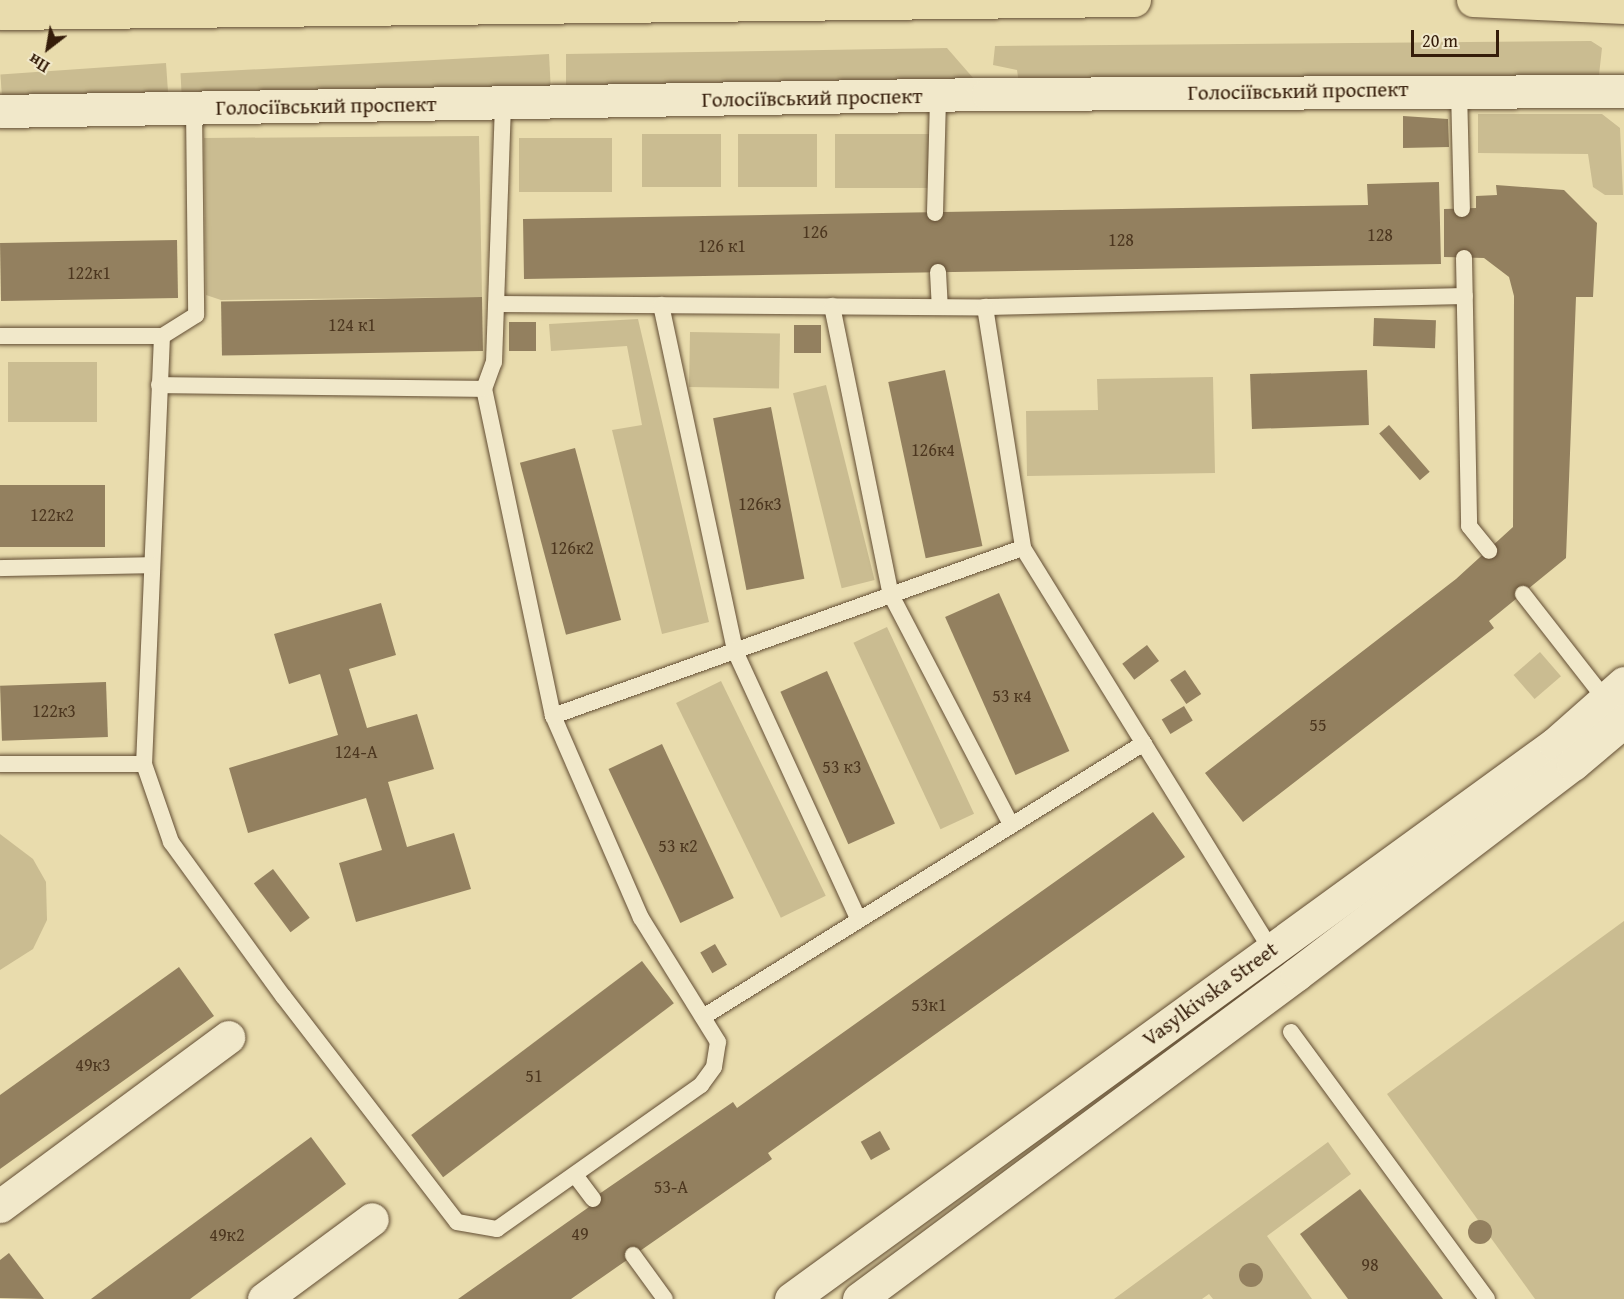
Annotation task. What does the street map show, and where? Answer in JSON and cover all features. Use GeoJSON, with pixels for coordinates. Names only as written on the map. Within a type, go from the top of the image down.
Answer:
{"type":"FeatureCollection","features":[{"type":"Feature","properties":{"kind":"highway"},"geometry":{"type":"LineString","coordinates":[[21,9],[1134,0]]}},
{"type":"Feature","properties":{"kind":"highway"},"geometry":{"type":"LineString","coordinates":[[1473,0],[1624,8]]}},
{"type":"Feature","properties":{"kind":"street","name":"Голосіївський проспект"},"geometry":{"type":"LineString","coordinates":[[0,111],[938,96],[1624,90]]}},
{"type":"Feature","properties":{"kind":"street","name":"Vasylkivska Street"},"geometry":{"type":"LineString","coordinates":[[790,1299],[1555,744],[1618,701]]}},
{"type":"Feature","properties":{"kind":"street","name":"Vasylkivska Street"},"geometry":{"type":"LineString","coordinates":[[859,1299],[1316,960],[1618,701]]}},
{"type":"Feature","properties":{"kind":"street"},"geometry":{"type":"LineString","coordinates":[[0,1206],[228,1037]]}},
{"type":"Feature","properties":{"kind":"street"},"geometry":{"type":"LineString","coordinates":[[264,1299],[372,1219]]}},
{"type":"Feature","properties":{"kind":"lane"},"geometry":{"type":"LineString","coordinates":[[1459,90],[1462,209]]}},
{"type":"Feature","properties":{"kind":"lane"},"geometry":{"type":"LineString","coordinates":[[935,213],[938,96]]}},
{"type":"Feature","properties":{"kind":"lane"},"geometry":{"type":"LineString","coordinates":[[162,336],[144,764],[171,842],[457,1222],[497,1229],[701,1085],[714,1067],[718,1041],[640,918],[553,716],[484,389],[494,362],[503,104]]}},
{"type":"Feature","properties":{"kind":"lane"},"geometry":{"type":"LineString","coordinates":[[0,336],[162,336],[196,315],[194,107]]}},
{"type":"Feature","properties":{"kind":"lane"},"geometry":{"type":"LineString","coordinates":[[1464,258],[1469,526],[1489,551]]}},
{"type":"Feature","properties":{"kind":"lane"},"geometry":{"type":"LineString","coordinates":[[938,272],[940,306]]}},
{"type":"Feature","properties":{"kind":"lane"},"geometry":{"type":"LineString","coordinates":[[497,304],[985,307],[1465,296]]}},
{"type":"Feature","properties":{"kind":"lane"},"geometry":{"type":"LineString","coordinates":[[661,305],[735,651],[859,920]]}},
{"type":"Feature","properties":{"kind":"lane"},"geometry":{"type":"LineString","coordinates":[[832,306],[891,595],[1011,825]]}},
{"type":"Feature","properties":{"kind":"lane"},"geometry":{"type":"LineString","coordinates":[[985,307],[1023,548],[1270,950]]}},
{"type":"Feature","properties":{"kind":"lane"},"geometry":{"type":"LineString","coordinates":[[159,386],[484,389]]}},
{"type":"Feature","properties":{"kind":"lane"},"geometry":{"type":"LineString","coordinates":[[553,716],[1023,548]]}},
{"type":"Feature","properties":{"kind":"lane"},"geometry":{"type":"LineString","coordinates":[[0,568],[152,565]]}},
{"type":"Feature","properties":{"kind":"lane"},"geometry":{"type":"LineString","coordinates":[[1523,594],[1618,701]]}},
{"type":"Feature","properties":{"kind":"lane"},"geometry":{"type":"LineString","coordinates":[[703,1017],[1144,743]]}},
{"type":"Feature","properties":{"kind":"lane"},"geometry":{"type":"LineString","coordinates":[[0,764],[144,764]]}},
{"type":"Feature","properties":{"kind":"lane"},"geometry":{"type":"LineString","coordinates":[[1291,1032],[1487,1299]]}},
{"type":"Feature","properties":{"kind":"lane"},"geometry":{"type":"LineString","coordinates":[[575,1174],[593,1199]]}},
{"type":"Feature","properties":{"kind":"lane"},"geometry":{"type":"LineString","coordinates":[[633,1255],[664,1299]]}},
{"type":"Feature","properties":{"kind":"shaded area"},"geometry":{"type":"Polygon","coordinates":[[[1591,41],[1602,48],[1599,75],[1019,84],[1017,70],[993,65],[995,46],[1591,41]]]}},
{"type":"Feature","properties":{"kind":"shaded area"},"geometry":{"type":"Polygon","coordinates":[[[947,48],[981,87],[566,90],[566,54],[947,48]]]}},
{"type":"Feature","properties":{"kind":"shaded area"},"geometry":{"type":"Polygon","coordinates":[[[549,54],[551,89],[182,108],[181,73],[549,54]]]}},
{"type":"Feature","properties":{"kind":"shaded area"},"geometry":{"type":"Polygon","coordinates":[[[166,63],[168,95],[3,107],[0,75],[166,63]]]}},
{"type":"Feature","properties":{"kind":"shaded area"},"geometry":{"type":"Polygon","coordinates":[[[1478,114],[1602,114],[1620,128],[1623,195],[1605,195],[1593,187],[1588,154],[1478,153],[1478,114]]]}},
{"type":"Feature","properties":{"kind":"shaded area"},"geometry":{"type":"Polygon","coordinates":[[[642,134],[721,134],[721,187],[642,187],[642,134]]]}},
{"type":"Feature","properties":{"kind":"shaded area"},"geometry":{"type":"Polygon","coordinates":[[[738,134],[817,134],[817,187],[738,187],[738,134]]]}},
{"type":"Feature","properties":{"kind":"shaded area"},"geometry":{"type":"Polygon","coordinates":[[[835,134],[929,134],[929,188],[835,188],[835,134]]]}},
{"type":"Feature","properties":{"kind":"shaded area"},"geometry":{"type":"Polygon","coordinates":[[[479,136],[482,297],[221,300],[206,295],[204,138],[479,136]]]}},
{"type":"Feature","properties":{"kind":"shaded area"},"geometry":{"type":"Polygon","coordinates":[[[519,138],[612,138],[612,192],[519,192],[519,138]]]}},
{"type":"Feature","properties":{"kind":"shaded area"},"geometry":{"type":"Polygon","coordinates":[[[638,319],[709,622],[662,634],[612,430],[642,425],[627,346],[551,351],[549,324],[638,319]]]}},
{"type":"Feature","properties":{"kind":"shaded area"},"geometry":{"type":"Polygon","coordinates":[[[690,332],[780,334],[779,389],[689,387],[690,332]]]}},
{"type":"Feature","properties":{"kind":"shaded area"},"geometry":{"type":"Polygon","coordinates":[[[8,362],[97,362],[97,422],[8,422],[8,362]]]}},
{"type":"Feature","properties":{"kind":"shaded area"},"geometry":{"type":"Polygon","coordinates":[[[1213,377],[1215,473],[1027,476],[1026,411],[1098,410],[1097,379],[1213,377]]]}},
{"type":"Feature","properties":{"kind":"shaded area"},"geometry":{"type":"Polygon","coordinates":[[[826,385],[875,580],[842,588],[793,393],[826,385]]]}},
{"type":"Feature","properties":{"kind":"shaded area"},"geometry":{"type":"Polygon","coordinates":[[[887,627],[974,814],[941,829],[853,643],[887,627]]]}},
{"type":"Feature","properties":{"kind":"shaded area"},"geometry":{"type":"Polygon","coordinates":[[[1540,652],[1561,676],[1535,699],[1514,675],[1540,652]]]}},
{"type":"Feature","properties":{"kind":"shaded area"},"geometry":{"type":"Polygon","coordinates":[[[721,681],[826,896],[781,918],[676,703],[721,681]]]}},
{"type":"Feature","properties":{"kind":"shaded area"},"geometry":{"type":"Polygon","coordinates":[[[0,834],[33,859],[46,882],[47,920],[33,949],[0,970],[0,834]]]}},
{"type":"Feature","properties":{"kind":"shaded area"},"geometry":{"type":"Polygon","coordinates":[[[1624,921],[1624,1299],[1535,1299],[1387,1094],[1624,921]]]}},
{"type":"Feature","properties":{"kind":"shaded area"},"geometry":{"type":"Polygon","coordinates":[[[1328,1142],[1351,1174],[1267,1236],[1312,1299],[1213,1299],[1209,1294],[1202,1299],[1114,1299],[1328,1142]]]}},
{"type":"Feature","properties":{"kind":"building"},"geometry":{"type":"Polygon","coordinates":[[[1403,116],[1448,119],[1449,147],[1403,148],[1403,116]]]}},
{"type":"Feature","properties":{"kind":"building"},"geometry":{"type":"Polygon","coordinates":[[[1439,182],[1441,264],[524,279],[523,219],[1368,205],[1367,184],[1439,182]]]}},
{"type":"Feature","properties":{"kind":"building"},"geometry":{"type":"Polygon","coordinates":[[[1496,185],[1564,190],[1597,223],[1593,297],[1576,297],[1566,558],[1489,621],[1494,628],[1243,822],[1205,773],[1456,579],[1513,527],[1514,296],[1509,277],[1484,258],[1444,257],[1444,209],[1476,208],[1476,196],[1497,195],[1496,185]]]}},
{"type":"Feature","properties":{"kind":"building"},"geometry":{"type":"Polygon","coordinates":[[[177,240],[178,298],[1,301],[0,243],[177,240]]]}},
{"type":"Feature","properties":{"kind":"building"},"geometry":{"type":"Polygon","coordinates":[[[482,297],[483,351],[222,356],[221,302],[482,297]]]}},
{"type":"Feature","properties":{"kind":"building"},"geometry":{"type":"Polygon","coordinates":[[[1374,318],[1436,320],[1435,348],[1373,346],[1374,318]]]}},
{"type":"Feature","properties":{"kind":"building"},"geometry":{"type":"Polygon","coordinates":[[[509,322],[536,322],[536,351],[509,351],[509,322]]]}},
{"type":"Feature","properties":{"kind":"building"},"geometry":{"type":"Polygon","coordinates":[[[794,325],[821,325],[821,353],[794,353],[794,325]]]}},
{"type":"Feature","properties":{"kind":"building"},"geometry":{"type":"Polygon","coordinates":[[[945,370],[982,546],[926,558],[888,382],[945,370]]]}},
{"type":"Feature","properties":{"kind":"building"},"geometry":{"type":"Polygon","coordinates":[[[1367,370],[1369,425],[1252,429],[1250,374],[1367,370]]]}},
{"type":"Feature","properties":{"kind":"building"},"geometry":{"type":"Polygon","coordinates":[[[771,407],[804,579],[746,590],[713,418],[771,407]]]}},
{"type":"Feature","properties":{"kind":"building"},"geometry":{"type":"Polygon","coordinates":[[[1389,425],[1430,472],[1420,480],[1379,434],[1389,425]]]}},
{"type":"Feature","properties":{"kind":"building"},"geometry":{"type":"Polygon","coordinates":[[[575,448],[621,620],[566,635],[520,463],[575,448]]]}},
{"type":"Feature","properties":{"kind":"building"},"geometry":{"type":"Polygon","coordinates":[[[0,485],[105,485],[105,547],[0,547],[0,485]]]}},
{"type":"Feature","properties":{"kind":"building"},"geometry":{"type":"Polygon","coordinates":[[[999,593],[1069,751],[1015,775],[945,617],[999,593]]]}},
{"type":"Feature","properties":{"kind":"building"},"geometry":{"type":"Polygon","coordinates":[[[381,603],[396,655],[349,669],[367,728],[417,714],[434,769],[388,782],[407,847],[454,833],[471,889],[356,922],[339,863],[382,850],[366,798],[248,833],[229,768],[338,735],[320,674],[289,684],[274,634],[381,603]]]}},
{"type":"Feature","properties":{"kind":"building"},"geometry":{"type":"Polygon","coordinates":[[[1147,645],[1159,661],[1134,680],[1122,664],[1147,645]]]}},
{"type":"Feature","properties":{"kind":"building"},"geometry":{"type":"Polygon","coordinates":[[[1185,670],[1201,694],[1186,704],[1170,680],[1185,670]]]}},
{"type":"Feature","properties":{"kind":"building"},"geometry":{"type":"Polygon","coordinates":[[[827,671],[895,824],[848,844],[780,692],[827,671]]]}},
{"type":"Feature","properties":{"kind":"building"},"geometry":{"type":"Polygon","coordinates":[[[106,682],[108,737],[2,741],[0,686],[106,682]]]}},
{"type":"Feature","properties":{"kind":"building"},"geometry":{"type":"Polygon","coordinates":[[[1184,706],[1193,721],[1170,734],[1162,719],[1184,706]]]}},
{"type":"Feature","properties":{"kind":"building"},"geometry":{"type":"Polygon","coordinates":[[[662,744],[734,898],[680,923],[609,769],[662,744]]]}},
{"type":"Feature","properties":{"kind":"building"},"geometry":{"type":"Polygon","coordinates":[[[1153,812],[1185,857],[768,1153],[772,1159],[571,1299],[458,1299],[589,1207],[586,1203],[733,1102],[737,1108],[1153,812]]]}},
{"type":"Feature","properties":{"kind":"building"},"geometry":{"type":"Polygon","coordinates":[[[273,869],[310,918],[291,932],[254,883],[273,869]]]}},
{"type":"Feature","properties":{"kind":"building"},"geometry":{"type":"Polygon","coordinates":[[[715,944],[727,965],[712,973],[700,952],[715,944]]]}},
{"type":"Feature","properties":{"kind":"building"},"geometry":{"type":"Polygon","coordinates":[[[642,961],[674,1003],[443,1177],[411,1135],[642,961]]]}},
{"type":"Feature","properties":{"kind":"building"},"geometry":{"type":"Polygon","coordinates":[[[179,967],[214,1016],[0,1169],[0,1095],[179,967]]]}},
{"type":"Feature","properties":{"kind":"building"},"geometry":{"type":"Polygon","coordinates":[[[880,1131],[890,1149],[871,1160],[861,1142],[880,1131]]]}},
{"type":"Feature","properties":{"kind":"building"},"geometry":{"type":"Polygon","coordinates":[[[311,1137],[346,1184],[311,1210],[190,1299],[91,1299],[311,1137]]]}},
{"type":"Feature","properties":{"kind":"building"},"geometry":{"type":"Polygon","coordinates":[[[1360,1189],[1443,1299],[1348,1299],[1300,1234],[1360,1189]]]}},
{"type":"Feature","properties":{"kind":"building"},"geometry":{"type":"Polygon","coordinates":[[[1480,1220],[1485,1221],[1491,1227],[1491,1237],[1485,1243],[1480,1244],[1475,1243],[1469,1237],[1468,1232],[1469,1227],[1475,1221],[1480,1220]]]}},
{"type":"Feature","properties":{"kind":"building"},"geometry":{"type":"Polygon","coordinates":[[[9,1253],[44,1299],[0,1298],[0,1260],[9,1253]]]}},
{"type":"Feature","properties":{"kind":"building"},"geometry":{"type":"Polygon","coordinates":[[[1251,1263],[1256,1264],[1262,1270],[1262,1280],[1256,1286],[1251,1287],[1246,1286],[1240,1280],[1239,1275],[1240,1270],[1246,1264],[1251,1263]]]}}]}
